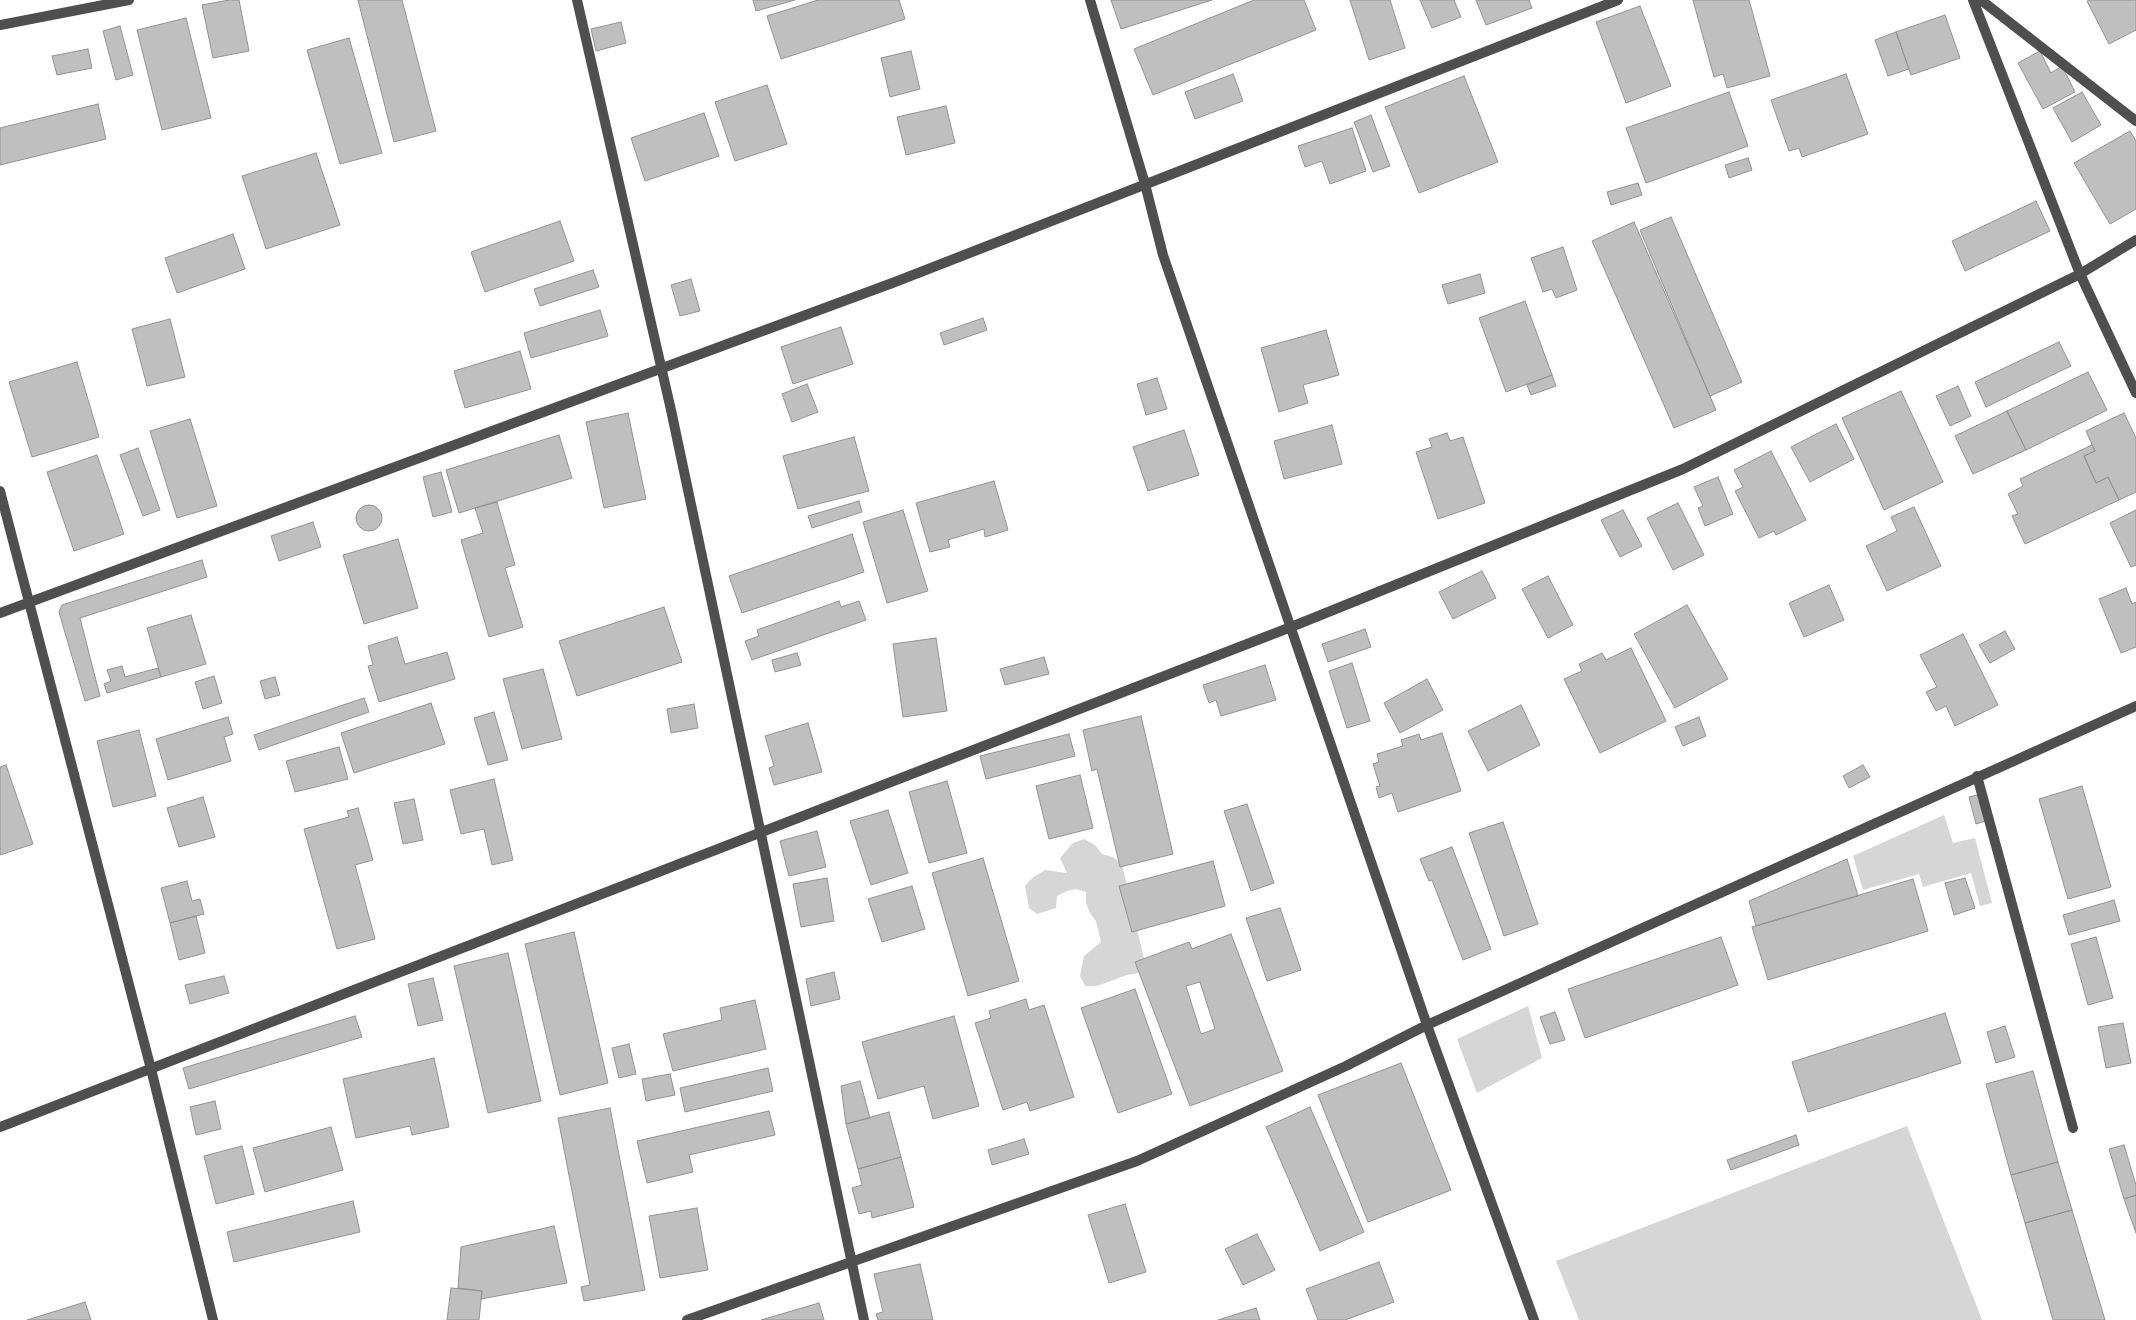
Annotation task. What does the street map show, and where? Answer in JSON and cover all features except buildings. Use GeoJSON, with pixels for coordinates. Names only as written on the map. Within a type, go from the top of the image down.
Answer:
{"type":"FeatureCollection","features":[{"type":"Feature","properties":{"kind":"street"},"geometry":{"type":"LineString","coordinates":[[0,25],[129,0]]}},
{"type":"Feature","properties":{"kind":"street"},"geometry":{"type":"LineString","coordinates":[[577,0],[661,368],[864,1320]]}},
{"type":"Feature","properties":{"kind":"street"},"geometry":{"type":"LineString","coordinates":[[1090,0],[1145,184],[1163,255],[1427,1025],[1534,1320]]}},
{"type":"Feature","properties":{"kind":"street"},"geometry":{"type":"LineString","coordinates":[[0,613],[895,282],[1618,0]]}},
{"type":"Feature","properties":{"kind":"street"},"geometry":{"type":"LineString","coordinates":[[1973,0],[2080,274],[2136,393]]}},
{"type":"Feature","properties":{"kind":"street"},"geometry":{"type":"LineString","coordinates":[[1981,0],[2136,121]]}},
{"type":"Feature","properties":{"kind":"street"},"geometry":{"type":"LineString","coordinates":[[0,1127],[1291,627],[1683,469],[2080,274],[2136,240]]}},
{"type":"Feature","properties":{"kind":"street"},"geometry":{"type":"LineString","coordinates":[[0,491],[151,1069],[213,1320]]}},
{"type":"Feature","properties":{"kind":"street"},"geometry":{"type":"LineString","coordinates":[[687,1320],[1137,1161],[1346,1066],[1427,1025],[2136,706]]}},
{"type":"Feature","properties":{"kind":"street"},"geometry":{"type":"LineString","coordinates":[[1977,776],[2073,1128]]}},
{"type":"Feature","properties":{"kind":"shaded area"},"geometry":{"type":"Polygon","coordinates":[[[1944,815],[1953,843],[1975,838],[1992,903],[1980,906],[1971,873],[1923,887],[1919,874],[1863,890],[1853,856],[1944,815]]]}},
{"type":"Feature","properties":{"kind":"shaded area"},"geometry":{"type":"Polygon","coordinates":[[[1084,839],[1095,845],[1102,854],[1113,857],[1122,864],[1147,972],[1127,975],[1097,986],[1085,986],[1080,976],[1084,956],[1101,942],[1096,921],[1086,903],[1086,892],[1076,889],[1067,891],[1057,896],[1056,908],[1037,914],[1029,908],[1025,886],[1032,878],[1045,870],[1067,873],[1060,858],[1073,843],[1084,839]]]}},
{"type":"Feature","properties":{"kind":"shaded area"},"geometry":{"type":"Polygon","coordinates":[[[1528,1006],[1542,1058],[1477,1093],[1457,1039],[1528,1006]]]}},
{"type":"Feature","properties":{"kind":"shaded area"},"geometry":{"type":"Polygon","coordinates":[[[1907,1126],[1982,1320],[1579,1320],[1556,1261],[1907,1126]]]}}]}
